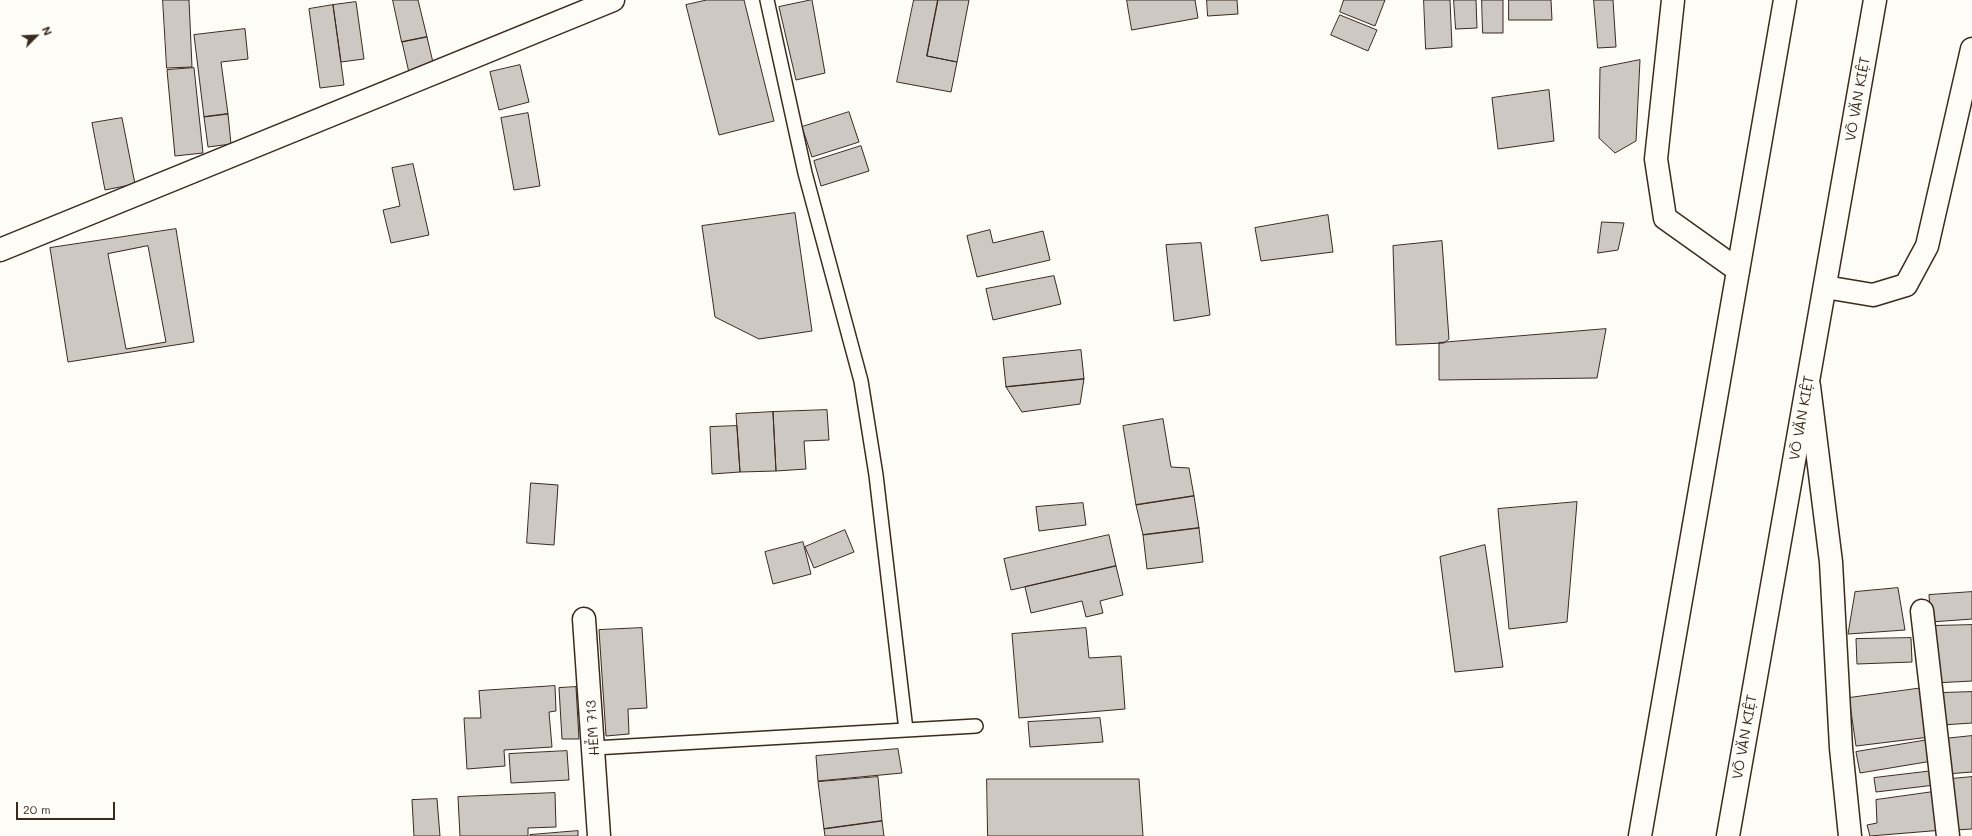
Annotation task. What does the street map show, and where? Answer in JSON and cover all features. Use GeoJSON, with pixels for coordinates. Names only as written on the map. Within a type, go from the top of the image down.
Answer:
{"type":"FeatureCollection","features":[{"type":"Feature","properties":{"kind":"street"},"geometry":{"type":"LineString","coordinates":[[0,250],[614,0]]}},
{"type":"Feature","properties":{"kind":"street"},"geometry":{"type":"LineString","coordinates":[[1672,0],[1656,159],[1665,218],[1738,270]]}},
{"type":"Feature","properties":{"kind":"street"},"geometry":{"type":"LineString","coordinates":[[1640,836],[1785,0]]}},
{"type":"Feature","properties":{"kind":"street","name":"VÕ VĂN KIỆT"},"geometry":{"type":"LineString","coordinates":[[1728,836],[1875,0]]}},
{"type":"Feature","properties":{"kind":"street"},"geometry":{"type":"LineString","coordinates":[[1825,287],[1873,295],[1906,285],[1927,246],[1972,49]]}},
{"type":"Feature","properties":{"kind":"street"},"geometry":{"type":"LineString","coordinates":[[1808,379],[1831,562],[1841,748],[1850,836]]}},
{"type":"Feature","properties":{"kind":"street"},"geometry":{"type":"LineString","coordinates":[[1922,611],[1948,836]]}},
{"type":"Feature","properties":{"kind":"street","name":"HẺM 713"},"geometry":{"type":"LineString","coordinates":[[584,619],[599,836]]}},
{"type":"Feature","properties":{"kind":"lane"},"geometry":{"type":"LineString","coordinates":[[767,0],[805,173],[861,381],[876,475],[909,730]]}},
{"type":"Feature","properties":{"kind":"lane"},"geometry":{"type":"LineString","coordinates":[[594,748],[976,726]]}},
{"type":"Feature","properties":{"kind":"building"},"geometry":{"type":"Polygon","coordinates":[[[163,0],[189,0],[192,67],[167,68],[163,0]]]}},
{"type":"Feature","properties":{"kind":"building"},"geometry":{"type":"Polygon","coordinates":[[[393,0],[418,0],[427,37],[402,42],[393,0]]]}},
{"type":"Feature","properties":{"kind":"building"},"geometry":{"type":"Polygon","coordinates":[[[707,0],[744,0],[774,121],[719,135],[686,5],[707,0]]]}},
{"type":"Feature","properties":{"kind":"building"},"geometry":{"type":"Polygon","coordinates":[[[812,0],[825,73],[796,80],[779,7],[812,0]]]}},
{"type":"Feature","properties":{"kind":"building"},"geometry":{"type":"Polygon","coordinates":[[[914,0],[938,0],[927,56],[957,62],[951,92],[897,82],[914,0]]]}},
{"type":"Feature","properties":{"kind":"building"},"geometry":{"type":"Polygon","coordinates":[[[938,0],[969,0],[957,62],[927,56],[938,0]]]}},
{"type":"Feature","properties":{"kind":"building"},"geometry":{"type":"Polygon","coordinates":[[[1127,0],[1195,0],[1198,18],[1132,30],[1127,0]]]}},
{"type":"Feature","properties":{"kind":"building"},"geometry":{"type":"Polygon","coordinates":[[[1207,0],[1237,0],[1238,14],[1208,16],[1207,0]]]}},
{"type":"Feature","properties":{"kind":"building"},"geometry":{"type":"Polygon","coordinates":[[[1344,0],[1385,0],[1375,26],[1340,12],[1344,0]]]}},
{"type":"Feature","properties":{"kind":"building"},"geometry":{"type":"Polygon","coordinates":[[[1424,0],[1450,0],[1452,47],[1426,49],[1424,0]]]}},
{"type":"Feature","properties":{"kind":"building"},"geometry":{"type":"Polygon","coordinates":[[[1454,0],[1476,0],[1477,28],[1456,29],[1454,0]]]}},
{"type":"Feature","properties":{"kind":"building"},"geometry":{"type":"Polygon","coordinates":[[[1482,0],[1503,0],[1503,33],[1483,33],[1482,0]]]}},
{"type":"Feature","properties":{"kind":"building"},"geometry":{"type":"Polygon","coordinates":[[[1509,0],[1551,0],[1552,20],[1509,20],[1509,0]]]}},
{"type":"Feature","properties":{"kind":"building"},"geometry":{"type":"Polygon","coordinates":[[[1594,0],[1613,0],[1616,47],[1598,48],[1594,0]]]}},
{"type":"Feature","properties":{"kind":"building"},"geometry":{"type":"Polygon","coordinates":[[[356,2],[364,59],[341,62],[333,5],[356,2]]]}},
{"type":"Feature","properties":{"kind":"building"},"geometry":{"type":"Polygon","coordinates":[[[333,5],[344,85],[320,88],[309,9],[333,5]]]}},
{"type":"Feature","properties":{"kind":"building"},"geometry":{"type":"Polygon","coordinates":[[[1340,15],[1377,30],[1368,51],[1331,35],[1340,15]]]}},
{"type":"Feature","properties":{"kind":"building"},"geometry":{"type":"Polygon","coordinates":[[[245,29],[248,59],[221,62],[228,114],[204,117],[194,35],[245,29]]]}},
{"type":"Feature","properties":{"kind":"building"},"geometry":{"type":"Polygon","coordinates":[[[427,37],[435,71],[410,77],[402,42],[427,37]]]}},
{"type":"Feature","properties":{"kind":"building"},"geometry":{"type":"Polygon","coordinates":[[[1640,60],[1636,141],[1615,153],[1599,138],[1600,68],[1640,60]]]}},
{"type":"Feature","properties":{"kind":"building"},"geometry":{"type":"Polygon","coordinates":[[[520,65],[529,102],[499,110],[490,72],[520,65]]]}},
{"type":"Feature","properties":{"kind":"building"},"geometry":{"type":"Polygon","coordinates":[[[194,68],[203,153],[175,156],[167,70],[194,68]]]}},
{"type":"Feature","properties":{"kind":"building"},"geometry":{"type":"Polygon","coordinates":[[[1549,90],[1554,141],[1498,149],[1492,98],[1549,90]]]}},
{"type":"Feature","properties":{"kind":"building"},"geometry":{"type":"Polygon","coordinates":[[[849,112],[859,142],[812,157],[802,127],[849,112]]]}},
{"type":"Feature","properties":{"kind":"building"},"geometry":{"type":"Polygon","coordinates":[[[528,113],[540,186],[514,190],[501,118],[528,113]]]}},
{"type":"Feature","properties":{"kind":"building"},"geometry":{"type":"Polygon","coordinates":[[[228,114],[231,144],[208,147],[204,117],[228,114]]]}},
{"type":"Feature","properties":{"kind":"building"},"geometry":{"type":"Polygon","coordinates":[[[122,118],[135,184],[105,190],[92,123],[122,118]]]}},
{"type":"Feature","properties":{"kind":"building"},"geometry":{"type":"Polygon","coordinates":[[[861,146],[869,171],[821,186],[814,161],[861,146]]]}},
{"type":"Feature","properties":{"kind":"building"},"geometry":{"type":"Polygon","coordinates":[[[413,164],[429,235],[391,243],[383,210],[400,206],[392,168],[413,164]]]}},
{"type":"Feature","properties":{"kind":"building"},"geometry":{"type":"Polygon","coordinates":[[[795,213],[812,331],[759,339],[715,317],[702,226],[795,213]]]}},
{"type":"Feature","properties":{"kind":"building"},"geometry":{"type":"Polygon","coordinates":[[[1328,215],[1333,252],[1261,261],[1255,228],[1328,215]]]}},
{"type":"Feature","properties":{"kind":"building"},"geometry":{"type":"Polygon","coordinates":[[[1602,222],[1624,223],[1618,250],[1598,253],[1602,222]]]}},
{"type":"Feature","properties":{"kind":"building"},"geometry":{"type":"Polygon","coordinates":[[[176,229],[194,342],[68,362],[50,248],[176,229]]]}},
{"type":"Feature","properties":{"kind":"building"},"geometry":{"type":"Polygon","coordinates":[[[990,230],[993,243],[1043,231],[1050,260],[977,277],[967,236],[990,230]]]}},
{"type":"Feature","properties":{"kind":"building"},"geometry":{"type":"Polygon","coordinates":[[[1442,241],[1449,339],[1444,343],[1396,345],[1393,246],[1442,241]]]}},
{"type":"Feature","properties":{"kind":"building"},"geometry":{"type":"Polygon","coordinates":[[[1201,243],[1210,315],[1174,321],[1166,245],[1201,243]]]}},
{"type":"Feature","properties":{"kind":"building"},"geometry":{"type":"Polygon","coordinates":[[[148,246],[166,342],[126,349],[108,254],[148,246]]]}},
{"type":"Feature","properties":{"kind":"building"},"geometry":{"type":"Polygon","coordinates":[[[1054,276],[1061,304],[993,320],[986,289],[1054,276]]]}},
{"type":"Feature","properties":{"kind":"building"},"geometry":{"type":"Polygon","coordinates":[[[1606,329],[1597,378],[1439,380],[1439,343],[1606,329]]]}},
{"type":"Feature","properties":{"kind":"building"},"geometry":{"type":"Polygon","coordinates":[[[1081,350],[1084,379],[1006,387],[1003,358],[1081,350]]]}},
{"type":"Feature","properties":{"kind":"building"},"geometry":{"type":"Polygon","coordinates":[[[1084,379],[1080,404],[1022,412],[1006,387],[1084,379]]]}},
{"type":"Feature","properties":{"kind":"building"},"geometry":{"type":"Polygon","coordinates":[[[827,410],[829,440],[804,441],[806,469],[776,471],[773,412],[827,410]]]}},
{"type":"Feature","properties":{"kind":"building"},"geometry":{"type":"Polygon","coordinates":[[[773,412],[776,471],[740,472],[736,414],[773,412]]]}},
{"type":"Feature","properties":{"kind":"building"},"geometry":{"type":"Polygon","coordinates":[[[1163,419],[1171,467],[1189,468],[1194,496],[1136,505],[1123,426],[1163,419]]]}},
{"type":"Feature","properties":{"kind":"building"},"geometry":{"type":"Polygon","coordinates":[[[737,426],[740,472],[712,474],[710,427],[737,426]]]}},
{"type":"Feature","properties":{"kind":"building"},"geometry":{"type":"Polygon","coordinates":[[[531,483],[558,485],[554,545],[527,543],[531,483]]]}},
{"type":"Feature","properties":{"kind":"building"},"geometry":{"type":"Polygon","coordinates":[[[1194,496],[1199,528],[1143,535],[1136,505],[1194,496]]]}},
{"type":"Feature","properties":{"kind":"building"},"geometry":{"type":"Polygon","coordinates":[[[1577,502],[1567,622],[1509,629],[1498,509],[1577,502]]]}},
{"type":"Feature","properties":{"kind":"building"},"geometry":{"type":"Polygon","coordinates":[[[1083,503],[1086,525],[1039,531],[1036,507],[1083,503]]]}},
{"type":"Feature","properties":{"kind":"building"},"geometry":{"type":"Polygon","coordinates":[[[1199,528],[1203,562],[1147,569],[1143,535],[1199,528]]]}},
{"type":"Feature","properties":{"kind":"building"},"geometry":{"type":"Polygon","coordinates":[[[845,530],[854,552],[814,568],[805,547],[845,530]]]}},
{"type":"Feature","properties":{"kind":"building"},"geometry":{"type":"Polygon","coordinates":[[[1109,535],[1116,566],[1011,590],[1004,559],[1109,535]]]}},
{"type":"Feature","properties":{"kind":"building"},"geometry":{"type":"Polygon","coordinates":[[[803,542],[811,574],[773,584],[765,552],[803,542]]]}},
{"type":"Feature","properties":{"kind":"building"},"geometry":{"type":"Polygon","coordinates":[[[1485,545],[1503,667],[1455,672],[1440,557],[1485,545]]]}},
{"type":"Feature","properties":{"kind":"building"},"geometry":{"type":"Polygon","coordinates":[[[1116,566],[1123,595],[1100,601],[1103,613],[1086,617],[1082,601],[1031,613],[1025,587],[1116,566]]]}},
{"type":"Feature","properties":{"kind":"building"},"geometry":{"type":"Polygon","coordinates":[[[1898,588],[1905,630],[1848,634],[1855,592],[1898,588]]]}},
{"type":"Feature","properties":{"kind":"building"},"geometry":{"type":"Polygon","coordinates":[[[1972,592],[1972,619],[1931,622],[1929,595],[1972,592]]]}},
{"type":"Feature","properties":{"kind":"building"},"geometry":{"type":"Polygon","coordinates":[[[1972,625],[1972,681],[1934,683],[1932,626],[1972,625]]]}},
{"type":"Feature","properties":{"kind":"building"},"geometry":{"type":"Polygon","coordinates":[[[642,628],[647,708],[628,709],[629,734],[606,736],[599,630],[642,628]]]}},
{"type":"Feature","properties":{"kind":"building"},"geometry":{"type":"Polygon","coordinates":[[[1086,628],[1089,658],[1121,656],[1125,709],[1019,718],[1012,634],[1086,628]]]}},
{"type":"Feature","properties":{"kind":"building"},"geometry":{"type":"Polygon","coordinates":[[[1911,638],[1912,662],[1857,664],[1856,639],[1911,638]]]}},
{"type":"Feature","properties":{"kind":"building"},"geometry":{"type":"Polygon","coordinates":[[[555,686],[556,711],[549,712],[552,747],[504,750],[505,766],[467,769],[464,718],[481,718],[479,691],[555,686]]]}},
{"type":"Feature","properties":{"kind":"building"},"geometry":{"type":"Polygon","coordinates":[[[576,687],[579,739],[562,739],[559,688],[576,687]]]}},
{"type":"Feature","properties":{"kind":"building"},"geometry":{"type":"Polygon","coordinates":[[[1923,688],[1930,737],[1856,746],[1849,698],[1923,688]]]}},
{"type":"Feature","properties":{"kind":"building"},"geometry":{"type":"Polygon","coordinates":[[[1972,692],[1972,723],[1942,725],[1941,693],[1972,692]]]}},
{"type":"Feature","properties":{"kind":"building"},"geometry":{"type":"Polygon","coordinates":[[[1100,718],[1103,742],[1030,747],[1028,722],[1100,718]]]}},
{"type":"Feature","properties":{"kind":"building"},"geometry":{"type":"Polygon","coordinates":[[[1972,736],[1972,772],[1946,774],[1943,739],[1972,736]]]}},
{"type":"Feature","properties":{"kind":"building"},"geometry":{"type":"Polygon","coordinates":[[[1934,739],[1938,760],[1860,773],[1856,752],[1934,739]]]}},
{"type":"Feature","properties":{"kind":"building"},"geometry":{"type":"Polygon","coordinates":[[[898,749],[902,773],[818,781],[816,756],[898,749]]]}},
{"type":"Feature","properties":{"kind":"building"},"geometry":{"type":"Polygon","coordinates":[[[567,751],[569,780],[511,783],[509,754],[567,751]]]}},
{"type":"Feature","properties":{"kind":"building"},"geometry":{"type":"Polygon","coordinates":[[[1933,771],[1935,785],[1876,792],[1874,778],[1933,771]]]}},
{"type":"Feature","properties":{"kind":"building"},"geometry":{"type":"Polygon","coordinates":[[[878,777],[882,821],[824,829],[818,782],[878,777]]]}},
{"type":"Feature","properties":{"kind":"building"},"geometry":{"type":"Polygon","coordinates":[[[1972,777],[1972,829],[1954,830],[1951,779],[1972,777]]]}},
{"type":"Feature","properties":{"kind":"building"},"geometry":{"type":"Polygon","coordinates":[[[987,779],[1139,779],[1143,836],[988,836],[987,779]]]}},
{"type":"Feature","properties":{"kind":"building"},"geometry":{"type":"Polygon","coordinates":[[[1933,792],[1943,830],[1870,836],[1867,825],[1877,823],[1876,800],[1933,792]]]}},
{"type":"Feature","properties":{"kind":"building"},"geometry":{"type":"Polygon","coordinates":[[[555,793],[556,827],[528,828],[528,836],[460,836],[458,797],[555,793]]]}},
{"type":"Feature","properties":{"kind":"building"},"geometry":{"type":"Polygon","coordinates":[[[437,799],[440,836],[414,836],[412,800],[437,799]]]}},
{"type":"Feature","properties":{"kind":"building"},"geometry":{"type":"Polygon","coordinates":[[[882,821],[884,836],[825,836],[824,829],[882,821]]]}},
{"type":"Feature","properties":{"kind":"building"},"geometry":{"type":"Polygon","coordinates":[[[578,831],[578,836],[530,836],[530,835],[578,831]]]}}]}
